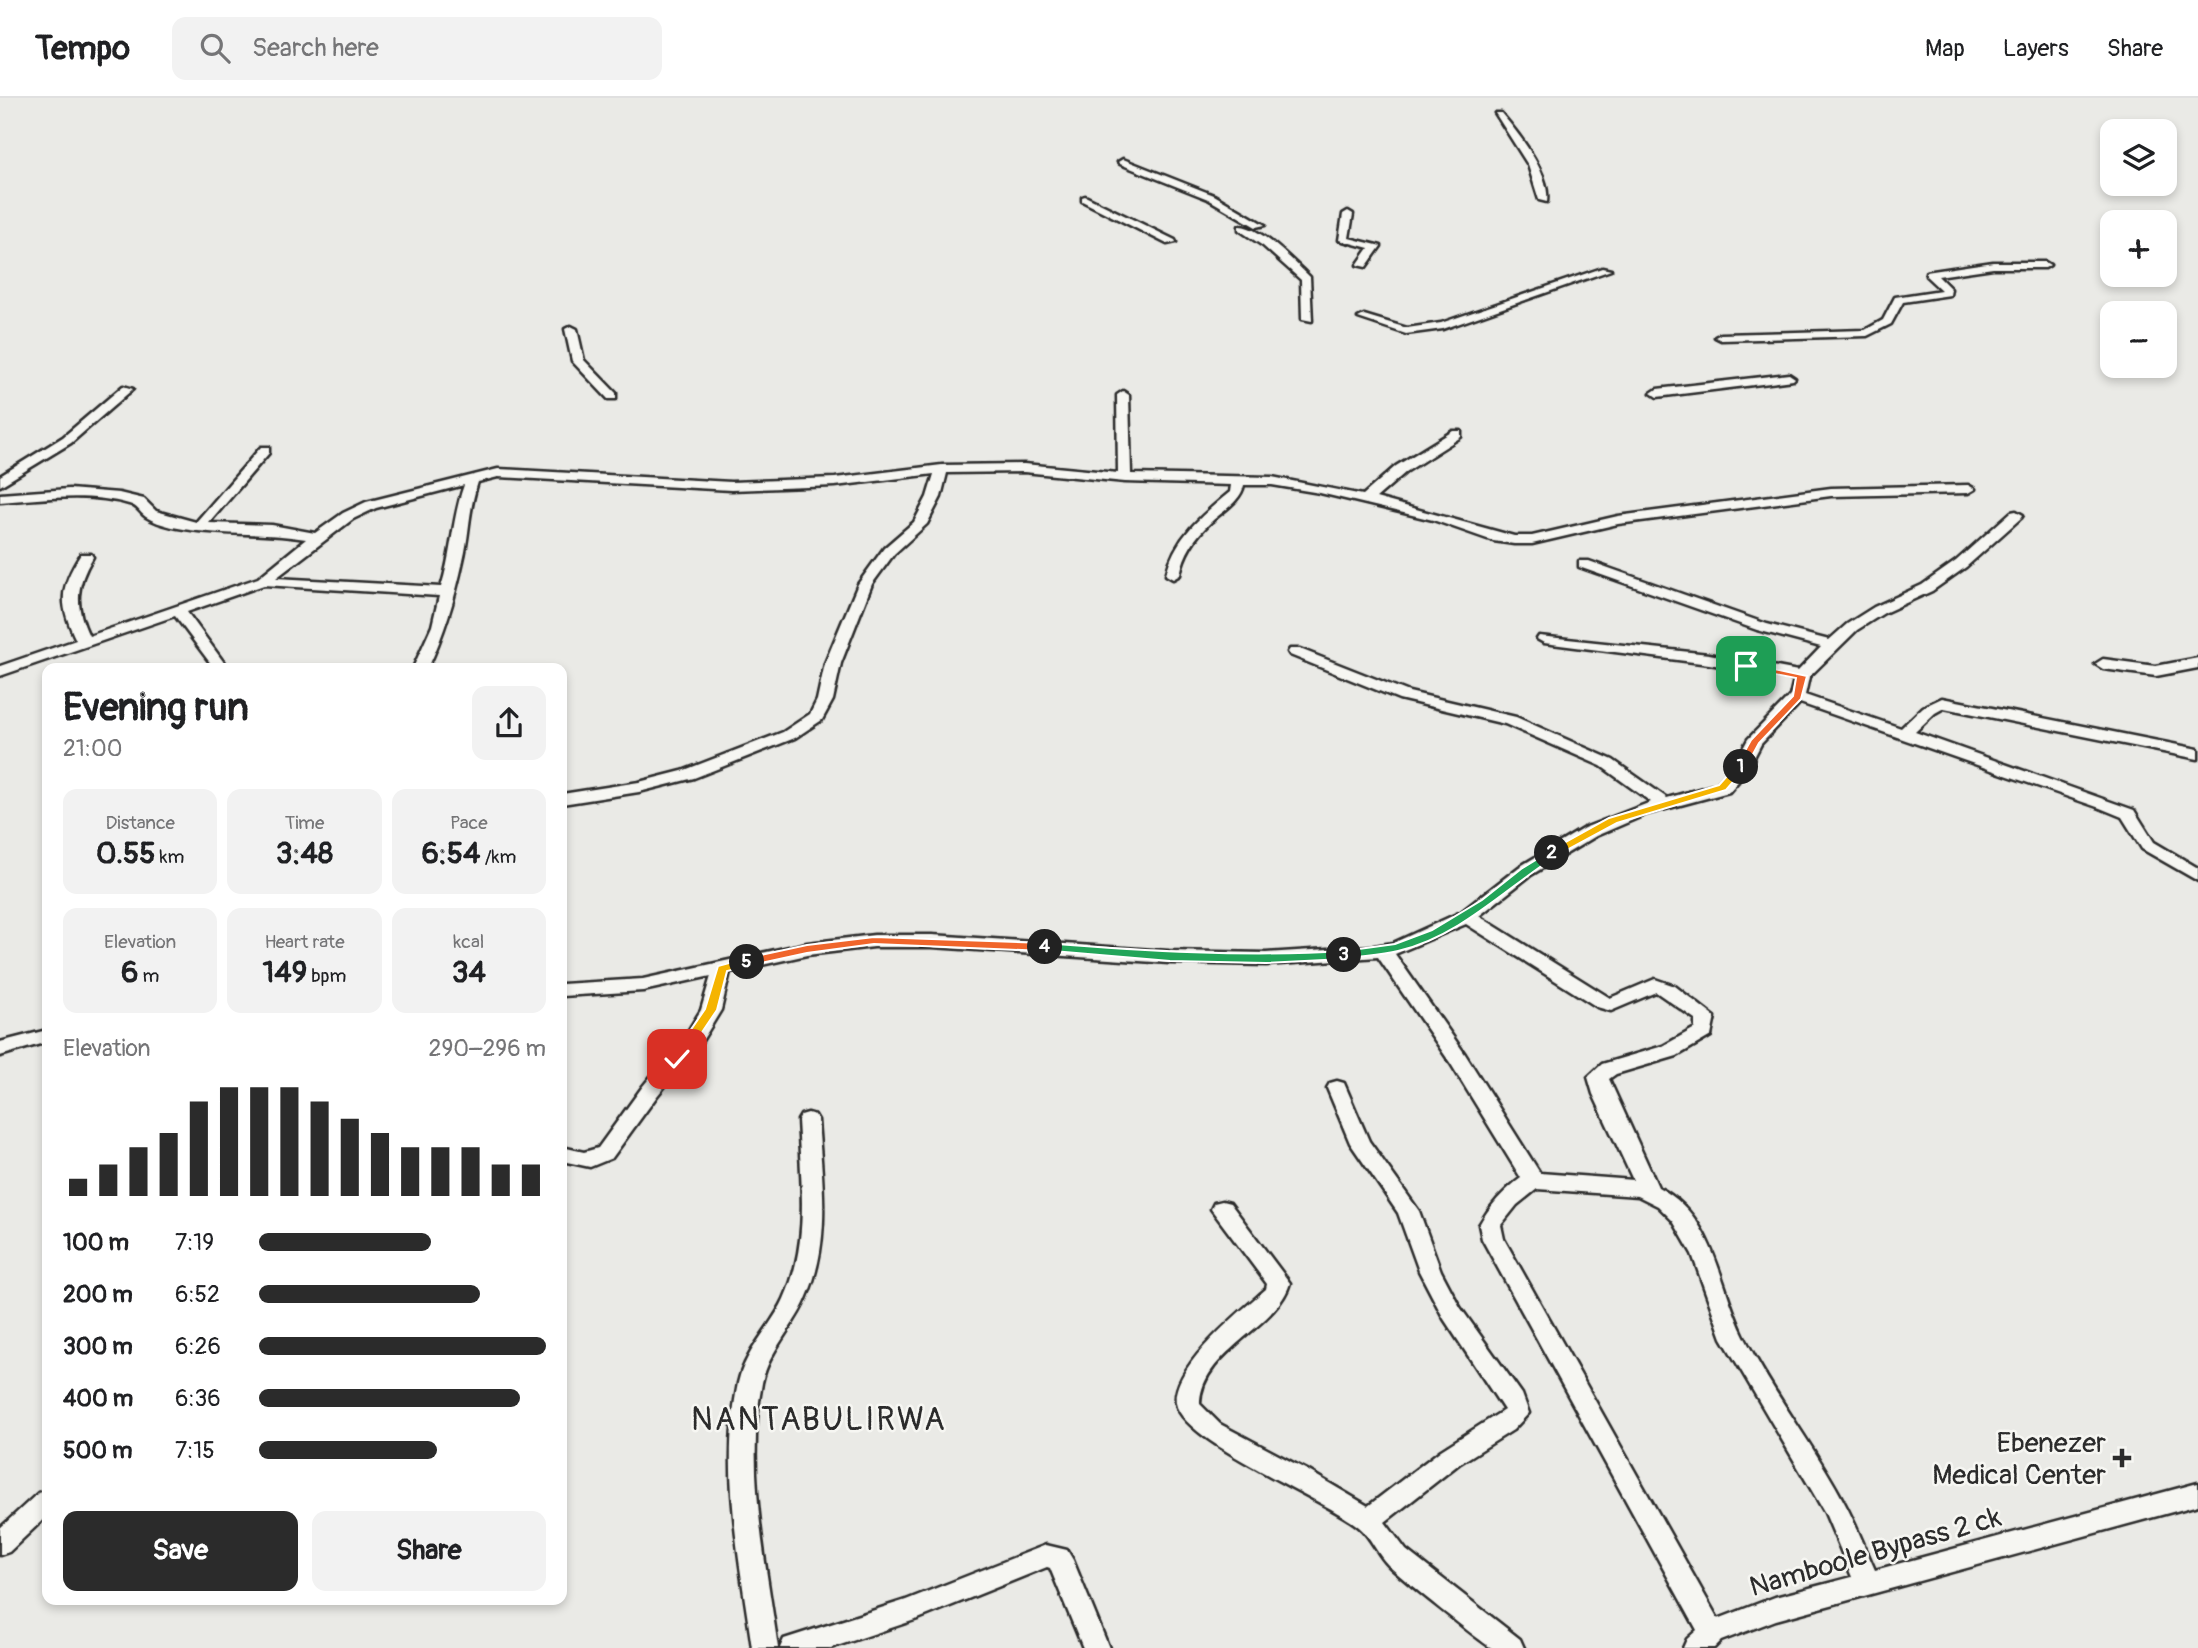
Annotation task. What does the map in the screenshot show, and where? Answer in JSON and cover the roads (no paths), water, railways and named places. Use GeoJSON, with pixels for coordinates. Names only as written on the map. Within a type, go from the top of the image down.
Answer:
{"type":"FeatureCollection","features":[{"type":"Feature","properties":{"kind":"street"},"geometry":{"type":"LineString","coordinates":[[1498,115],[1525,149],[1541,181],[1544,200]]}},
{"type":"Feature","properties":{"kind":"street"},"geometry":{"type":"LineString","coordinates":[[1123,162],[1199,192],[1260,225]]}},
{"type":"Feature","properties":{"kind":"street"},"geometry":{"type":"LineString","coordinates":[[1085,199],[1171,242]]}},
{"type":"Feature","properties":{"kind":"street"},"geometry":{"type":"LineString","coordinates":[[1348,214],[1344,240],[1376,246],[1362,265]]}},
{"type":"Feature","properties":{"kind":"street"},"geometry":{"type":"LineString","coordinates":[[1243,228],[1267,244],[1306,279],[1308,319]]}},
{"type":"Feature","properties":{"kind":"street"},"geometry":{"type":"LineString","coordinates":[[1721,337],[1867,333],[1887,322],[1899,299],[1946,293],[1946,289],[1930,274],[1993,265],[2045,265]]}},
{"type":"Feature","properties":{"kind":"street"},"geometry":{"type":"LineString","coordinates":[[1364,318],[1406,331],[1443,326],[1606,270]]}},
{"type":"Feature","properties":{"kind":"street"},"geometry":{"type":"LineString","coordinates":[[571,329],[578,361],[612,396]]}},
{"type":"Feature","properties":{"kind":"street"},"geometry":{"type":"LineString","coordinates":[[1657,393],[1789,378]]}},
{"type":"Feature","properties":{"kind":"street"},"geometry":{"type":"LineString","coordinates":[[0,482],[82,429],[127,389]]}},
{"type":"Feature","properties":{"kind":"street"},"geometry":{"type":"LineString","coordinates":[[1123,395],[1125,478]]}},
{"type":"Feature","properties":{"kind":"street"},"geometry":{"type":"LineString","coordinates":[[1366,500],[1401,469],[1457,434]]}},
{"type":"Feature","properties":{"kind":"street"},"geometry":{"type":"LineString","coordinates":[[199,527],[265,450]]}},
{"type":"Feature","properties":{"kind":"street"},"geometry":{"type":"LineString","coordinates":[[567,798],[639,787],[688,775],[789,736],[816,717],[825,700],[833,663],[865,584],[889,551],[920,524],[934,497],[942,469]]}},
{"type":"Feature","properties":{"kind":"street"},"geometry":{"type":"LineString","coordinates":[[0,671],[263,581],[317,537],[348,516],[371,505],[498,473],[661,484],[779,485],[942,469],[1048,469],[1125,478],[1296,484],[1437,517],[1498,538],[1526,540],[1618,520],[1796,496],[1831,492],[1968,489]]}},
{"type":"Feature","properties":{"kind":"street"},"geometry":{"type":"LineString","coordinates":[[423,663],[439,626],[457,559],[463,506],[473,479]]}},
{"type":"Feature","properties":{"kind":"street"},"geometry":{"type":"LineString","coordinates":[[1173,575],[1174,561],[1180,552],[1207,517],[1236,493],[1238,481]]}},
{"type":"Feature","properties":{"kind":"street"},"geometry":{"type":"LineString","coordinates":[[0,498],[69,493],[119,496],[139,502],[150,514],[162,519],[199,527],[272,529],[317,537]]}},
{"type":"Feature","properties":{"kind":"street"},"geometry":{"type":"LineString","coordinates":[[567,990],[643,985],[807,949],[874,941],[967,943],[1170,957],[1266,959],[1383,950],[1436,932],[1466,916],[1525,871],[1562,847],[1613,821],[1723,788],[1739,771],[1754,742],[1797,697],[1802,676],[1852,627],[1927,587],[1961,564],[2015,515]]}},
{"type":"Feature","properties":{"kind":"street"},"geometry":{"type":"LineString","coordinates":[[85,643],[70,611],[68,597],[69,586],[86,557]]}},
{"type":"Feature","properties":{"kind":"street"},"geometry":{"type":"LineString","coordinates":[[1584,564],[1762,627],[1833,645]]}},
{"type":"Feature","properties":{"kind":"street"},"geometry":{"type":"LineString","coordinates":[[263,581],[447,592]]}},
{"type":"Feature","properties":{"kind":"street"},"geometry":{"type":"LineString","coordinates":[[180,611],[217,663]]}},
{"type":"Feature","properties":{"kind":"street"},"geometry":{"type":"LineString","coordinates":[[1544,639],[1709,659],[1802,676]]}},
{"type":"Feature","properties":{"kind":"street"},"geometry":{"type":"LineString","coordinates":[[1295,652],[1405,696],[1510,720],[1607,763],[1664,804]]}},
{"type":"Feature","properties":{"kind":"street"},"geometry":{"type":"LineString","coordinates":[[2103,664],[2157,671],[2198,663]]}},
{"type":"Feature","properties":{"kind":"street"},"geometry":{"type":"LineString","coordinates":[[1797,697],[2128,814],[2148,845],[2198,876]]}},
{"type":"Feature","properties":{"kind":"street"},"geometry":{"type":"LineString","coordinates":[[1904,734],[1929,709],[1942,703],[2198,754]]}},
{"type":"Feature","properties":{"kind":"street"},"geometry":{"type":"LineString","coordinates":[[1466,916],[1604,1003],[1611,1004],[1655,985],[1668,990],[1705,1017],[1704,1031],[1670,1051],[1609,1069],[1598,1077],[1603,1094],[1649,1191]]}},
{"type":"Feature","properties":{"kind":"street"},"geometry":{"type":"LineString","coordinates":[[1383,950],[1458,1059],[1534,1181]]}},
{"type":"Feature","properties":{"kind":"street"},"geometry":{"type":"LineString","coordinates":[[567,1155],[585,1160],[601,1157],[605,1153],[650,1091],[695,1036],[711,1010],[722,968]]}},
{"type":"Feature","properties":{"kind":"street"},"geometry":{"type":"LineString","coordinates":[[0,1049],[42,1037]]}},
{"type":"Feature","properties":{"kind":"street"},"geometry":{"type":"LineString","coordinates":[[1338,1088],[1360,1143],[1408,1211],[1430,1272],[1452,1313],[1514,1401],[1517,1413],[1450,1457],[1369,1520]]}},
{"type":"Feature","properties":{"kind":"street"},"geometry":{"type":"LineString","coordinates":[[765,1648],[747,1509],[744,1429],[750,1380],[767,1344],[788,1313],[807,1269],[811,1248],[808,1120]]}},
{"type":"Feature","properties":{"kind":"street"},"geometry":{"type":"LineString","coordinates":[[1704,1641],[1493,1239],[1490,1225],[1494,1218],[1515,1195],[1534,1181],[1623,1186],[1649,1191],[1676,1210],[1712,1270],[1721,1308],[1733,1338],[1835,1508],[1868,1585]]}},
{"type":"Feature","properties":{"kind":"street"},"geometry":{"type":"LineString","coordinates":[[1222,1209],[1279,1283],[1276,1293],[1232,1333],[1197,1373],[1188,1392],[1188,1405],[1195,1417],[1212,1431],[1298,1477],[1369,1520],[1397,1558],[1511,1648]]}},
{"type":"Feature","properties":{"kind":"street","name":"Namboole Bypass 2 ck"},"geometry":{"type":"LineString","coordinates":[[1704,1641],[1775,1609],[2198,1494]]}},
{"type":"Feature","properties":{"kind":"street"},"geometry":{"type":"LineString","coordinates":[[0,1544],[42,1505]]}},
{"type":"Feature","properties":{"kind":"street"},"geometry":{"type":"LineString","coordinates":[[793,1648],[909,1611],[1046,1556],[1058,1558],[1066,1570],[1084,1626],[1096,1648]]}},
{"type":"Feature","properties":{"kind":"place","name":"Ebenezer Medical Center"},"geometry":{"type":"Point","coordinates":[2122,1458]}},
{"type":"Feature","properties":{"kind":"district","name":"NANTABULIRWA"},"geometry":{"type":"Point","coordinates":[819,1419]}}]}
